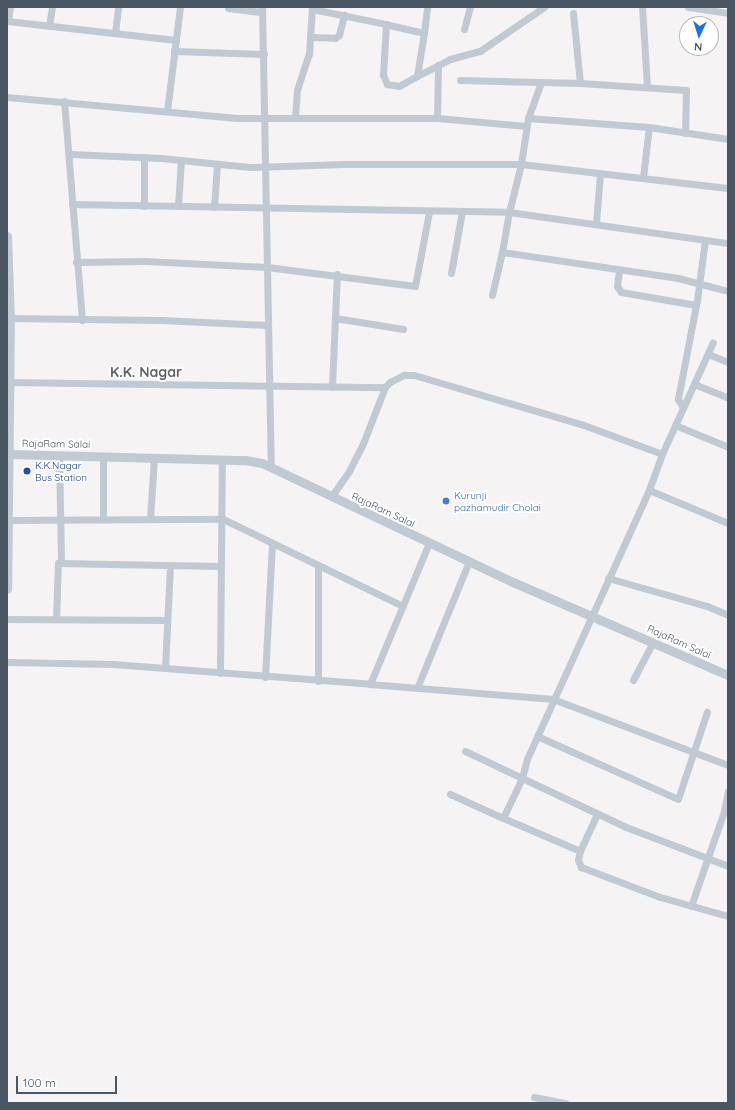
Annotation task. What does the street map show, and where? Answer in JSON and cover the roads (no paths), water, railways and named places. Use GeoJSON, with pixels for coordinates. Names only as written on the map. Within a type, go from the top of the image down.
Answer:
{"type":"FeatureCollection","features":[{"type":"Feature","properties":{"kind":"main road"},"geometry":{"type":"LineString","coordinates":[[7,20],[9,7]]}},
{"type":"Feature","properties":{"kind":"main road"},"geometry":{"type":"LineString","coordinates":[[7,237],[9,318],[7,589]]}},
{"type":"Feature","properties":{"kind":"street"},"geometry":{"type":"LineString","coordinates":[[49,26],[52,7]]}},
{"type":"Feature","properties":{"kind":"street"},"geometry":{"type":"LineString","coordinates":[[115,33],[118,7]]}},
{"type":"Feature","properties":{"kind":"street"},"geometry":{"type":"LineString","coordinates":[[167,111],[180,7]]}},
{"type":"Feature","properties":{"kind":"street"},"geometry":{"type":"LineString","coordinates":[[417,76],[427,7]]}},
{"type":"Feature","properties":{"kind":"street"},"geometry":{"type":"LineString","coordinates":[[464,29],[470,7]]}},
{"type":"Feature","properties":{"kind":"street"},"geometry":{"type":"LineString","coordinates":[[386,24],[384,80],[387,84],[399,86],[438,65],[480,51],[544,7]]}},
{"type":"Feature","properties":{"kind":"street"},"geometry":{"type":"LineString","coordinates":[[642,7],[647,87]]}},
{"type":"Feature","properties":{"kind":"street"},"geometry":{"type":"LineString","coordinates":[[688,7],[728,12]]}},
{"type":"Feature","properties":{"kind":"street"},"geometry":{"type":"LineString","coordinates":[[228,8],[262,10],[271,466]]}},
{"type":"Feature","properties":{"kind":"street"},"geometry":{"type":"LineString","coordinates":[[295,118],[297,90],[309,54],[312,8],[424,33]]}},
{"type":"Feature","properties":{"kind":"street"},"geometry":{"type":"LineString","coordinates":[[573,13],[580,83]]}},
{"type":"Feature","properties":{"kind":"street"},"geometry":{"type":"LineString","coordinates":[[310,37],[335,38],[339,35],[344,15]]}},
{"type":"Feature","properties":{"kind":"street"},"geometry":{"type":"LineString","coordinates":[[7,20],[176,40]]}},
{"type":"Feature","properties":{"kind":"street"},"geometry":{"type":"LineString","coordinates":[[174,51],[264,54]]}},
{"type":"Feature","properties":{"kind":"street"},"geometry":{"type":"LineString","coordinates":[[437,118],[438,65]]}},
{"type":"Feature","properties":{"kind":"street"},"geometry":{"type":"LineString","coordinates":[[460,80],[580,83],[686,90],[685,133]]}},
{"type":"Feature","properties":{"kind":"street"},"geometry":{"type":"LineString","coordinates":[[492,295],[509,212],[521,164],[526,126],[541,82]]}},
{"type":"Feature","properties":{"kind":"street"},"geometry":{"type":"LineString","coordinates":[[7,97],[265,118],[437,118],[526,126]]}},
{"type":"Feature","properties":{"kind":"street"},"geometry":{"type":"LineString","coordinates":[[64,101],[70,154],[76,262],[82,320]]}},
{"type":"Feature","properties":{"kind":"street"},"geometry":{"type":"LineString","coordinates":[[528,118],[649,127],[728,139]]}},
{"type":"Feature","properties":{"kind":"street"},"geometry":{"type":"LineString","coordinates":[[643,177],[649,127]]}},
{"type":"Feature","properties":{"kind":"street"},"geometry":{"type":"LineString","coordinates":[[70,154],[144,157],[265,167],[344,164],[521,164],[728,188]]}},
{"type":"Feature","properties":{"kind":"street"},"geometry":{"type":"LineString","coordinates":[[144,157],[144,206]]}},
{"type":"Feature","properties":{"kind":"street"},"geometry":{"type":"LineString","coordinates":[[178,206],[180,160]]}},
{"type":"Feature","properties":{"kind":"street"},"geometry":{"type":"LineString","coordinates":[[214,207],[217,164]]}},
{"type":"Feature","properties":{"kind":"street"},"geometry":{"type":"LineString","coordinates":[[596,223],[600,174]]}},
{"type":"Feature","properties":{"kind":"street"},"geometry":{"type":"LineString","coordinates":[[72,204],[429,212],[509,212],[596,223],[728,243]]}},
{"type":"Feature","properties":{"kind":"street"},"geometry":{"type":"LineString","coordinates":[[451,273],[462,211]]}},
{"type":"Feature","properties":{"kind":"street"},"geometry":{"type":"LineString","coordinates":[[76,262],[145,261],[267,267],[337,274],[415,286],[429,212]]}},
{"type":"Feature","properties":{"kind":"street"},"geometry":{"type":"LineString","coordinates":[[683,408],[678,398],[700,285],[705,240]]}},
{"type":"Feature","properties":{"kind":"street"},"geometry":{"type":"LineString","coordinates":[[502,252],[678,278],[700,285],[728,291]]}},
{"type":"Feature","properties":{"kind":"street"},"geometry":{"type":"LineString","coordinates":[[619,270],[617,286],[621,292],[696,305]]}},
{"type":"Feature","properties":{"kind":"street"},"geometry":{"type":"LineString","coordinates":[[332,386],[337,274]]}},
{"type":"Feature","properties":{"kind":"street"},"geometry":{"type":"LineString","coordinates":[[9,318],[161,320],[268,325]]}},
{"type":"Feature","properties":{"kind":"street"},"geometry":{"type":"LineString","coordinates":[[335,318],[403,329]]}},
{"type":"Feature","properties":{"kind":"street"},"geometry":{"type":"LineString","coordinates":[[503,818],[522,778],[537,736],[553,699],[649,490],[662,454],[713,342]]}},
{"type":"Feature","properties":{"kind":"street"},"geometry":{"type":"LineString","coordinates":[[708,354],[728,362]]}},
{"type":"Feature","properties":{"kind":"street"},"geometry":{"type":"LineString","coordinates":[[330,497],[349,471],[362,446],[385,387],[397,377],[414,375],[581,424],[662,454]]}},
{"type":"Feature","properties":{"kind":"street"},"geometry":{"type":"LineString","coordinates":[[8,382],[385,387]]}},
{"type":"Feature","properties":{"kind":"street"},"geometry":{"type":"LineString","coordinates":[[694,384],[728,398]]}},
{"type":"Feature","properties":{"kind":"street"},"geometry":{"type":"LineString","coordinates":[[675,425],[728,447]]}},
{"type":"Feature","properties":{"kind":"street","name":"RajaRam Salai"},"geometry":{"type":"LineString","coordinates":[[8,454],[245,460],[271,466],[330,497],[428,543],[728,676]]}},
{"type":"Feature","properties":{"kind":"street"},"geometry":{"type":"LineString","coordinates":[[59,455],[58,519],[61,563]]}},
{"type":"Feature","properties":{"kind":"street"},"geometry":{"type":"LineString","coordinates":[[103,456],[103,519]]}},
{"type":"Feature","properties":{"kind":"street"},"geometry":{"type":"LineString","coordinates":[[150,519],[154,457]]}},
{"type":"Feature","properties":{"kind":"street"},"geometry":{"type":"LineString","coordinates":[[220,673],[220,566],[223,519],[222,459]]}},
{"type":"Feature","properties":{"kind":"street"},"geometry":{"type":"LineString","coordinates":[[649,490],[728,524]]}},
{"type":"Feature","properties":{"kind":"street"},"geometry":{"type":"LineString","coordinates":[[8,520],[223,519],[403,606]]}},
{"type":"Feature","properties":{"kind":"street"},"geometry":{"type":"LineString","coordinates":[[265,677],[272,543]]}},
{"type":"Feature","properties":{"kind":"street"},"geometry":{"type":"LineString","coordinates":[[370,684],[428,543]]}},
{"type":"Feature","properties":{"kind":"street"},"geometry":{"type":"LineString","coordinates":[[56,619],[58,562],[220,566]]}},
{"type":"Feature","properties":{"kind":"street"},"geometry":{"type":"LineString","coordinates":[[418,688],[470,562]]}},
{"type":"Feature","properties":{"kind":"street"},"geometry":{"type":"LineString","coordinates":[[165,668],[170,565]]}},
{"type":"Feature","properties":{"kind":"street"},"geometry":{"type":"LineString","coordinates":[[318,566],[318,681]]}},
{"type":"Feature","properties":{"kind":"street"},"geometry":{"type":"LineString","coordinates":[[608,578],[707,606],[728,615]]}},
{"type":"Feature","properties":{"kind":"street"},"geometry":{"type":"LineString","coordinates":[[7,619],[167,620]]}},
{"type":"Feature","properties":{"kind":"street"},"geometry":{"type":"LineString","coordinates":[[633,680],[652,642]]}},
{"type":"Feature","properties":{"kind":"street"},"geometry":{"type":"LineString","coordinates":[[7,662],[113,664],[553,699],[728,765]]}},
{"type":"Feature","properties":{"kind":"street"},"geometry":{"type":"LineString","coordinates":[[537,736],[678,799],[695,753],[707,712]]}},
{"type":"Feature","properties":{"kind":"street"},"geometry":{"type":"LineString","coordinates":[[465,751],[597,814],[728,866]]}},
{"type":"Feature","properties":{"kind":"street"},"geometry":{"type":"LineString","coordinates":[[691,906],[726,812],[728,791]]}},
{"type":"Feature","properties":{"kind":"street"},"geometry":{"type":"LineString","coordinates":[[450,794],[580,851]]}},
{"type":"Feature","properties":{"kind":"street"},"geometry":{"type":"LineString","coordinates":[[597,814],[580,851],[578,860],[581,867],[691,906],[728,916]]}},
{"type":"Feature","properties":{"kind":"street"},"geometry":{"type":"LineString","coordinates":[[534,1097],[565,1103]]}},
{"type":"Feature","properties":{"kind":"place","name":"K.K.Nagar Bus Station"},"geometry":{"type":"Point","coordinates":[27,471]}},
{"type":"Feature","properties":{"kind":"place","name":"Kurunji pazhamudir Cholai"},"geometry":{"type":"Point","coordinates":[446,501]}},
{"type":"Feature","properties":{"kind":"district","name":"K.K. Nagar"},"geometry":{"type":"Point","coordinates":[146,372]}}]}
